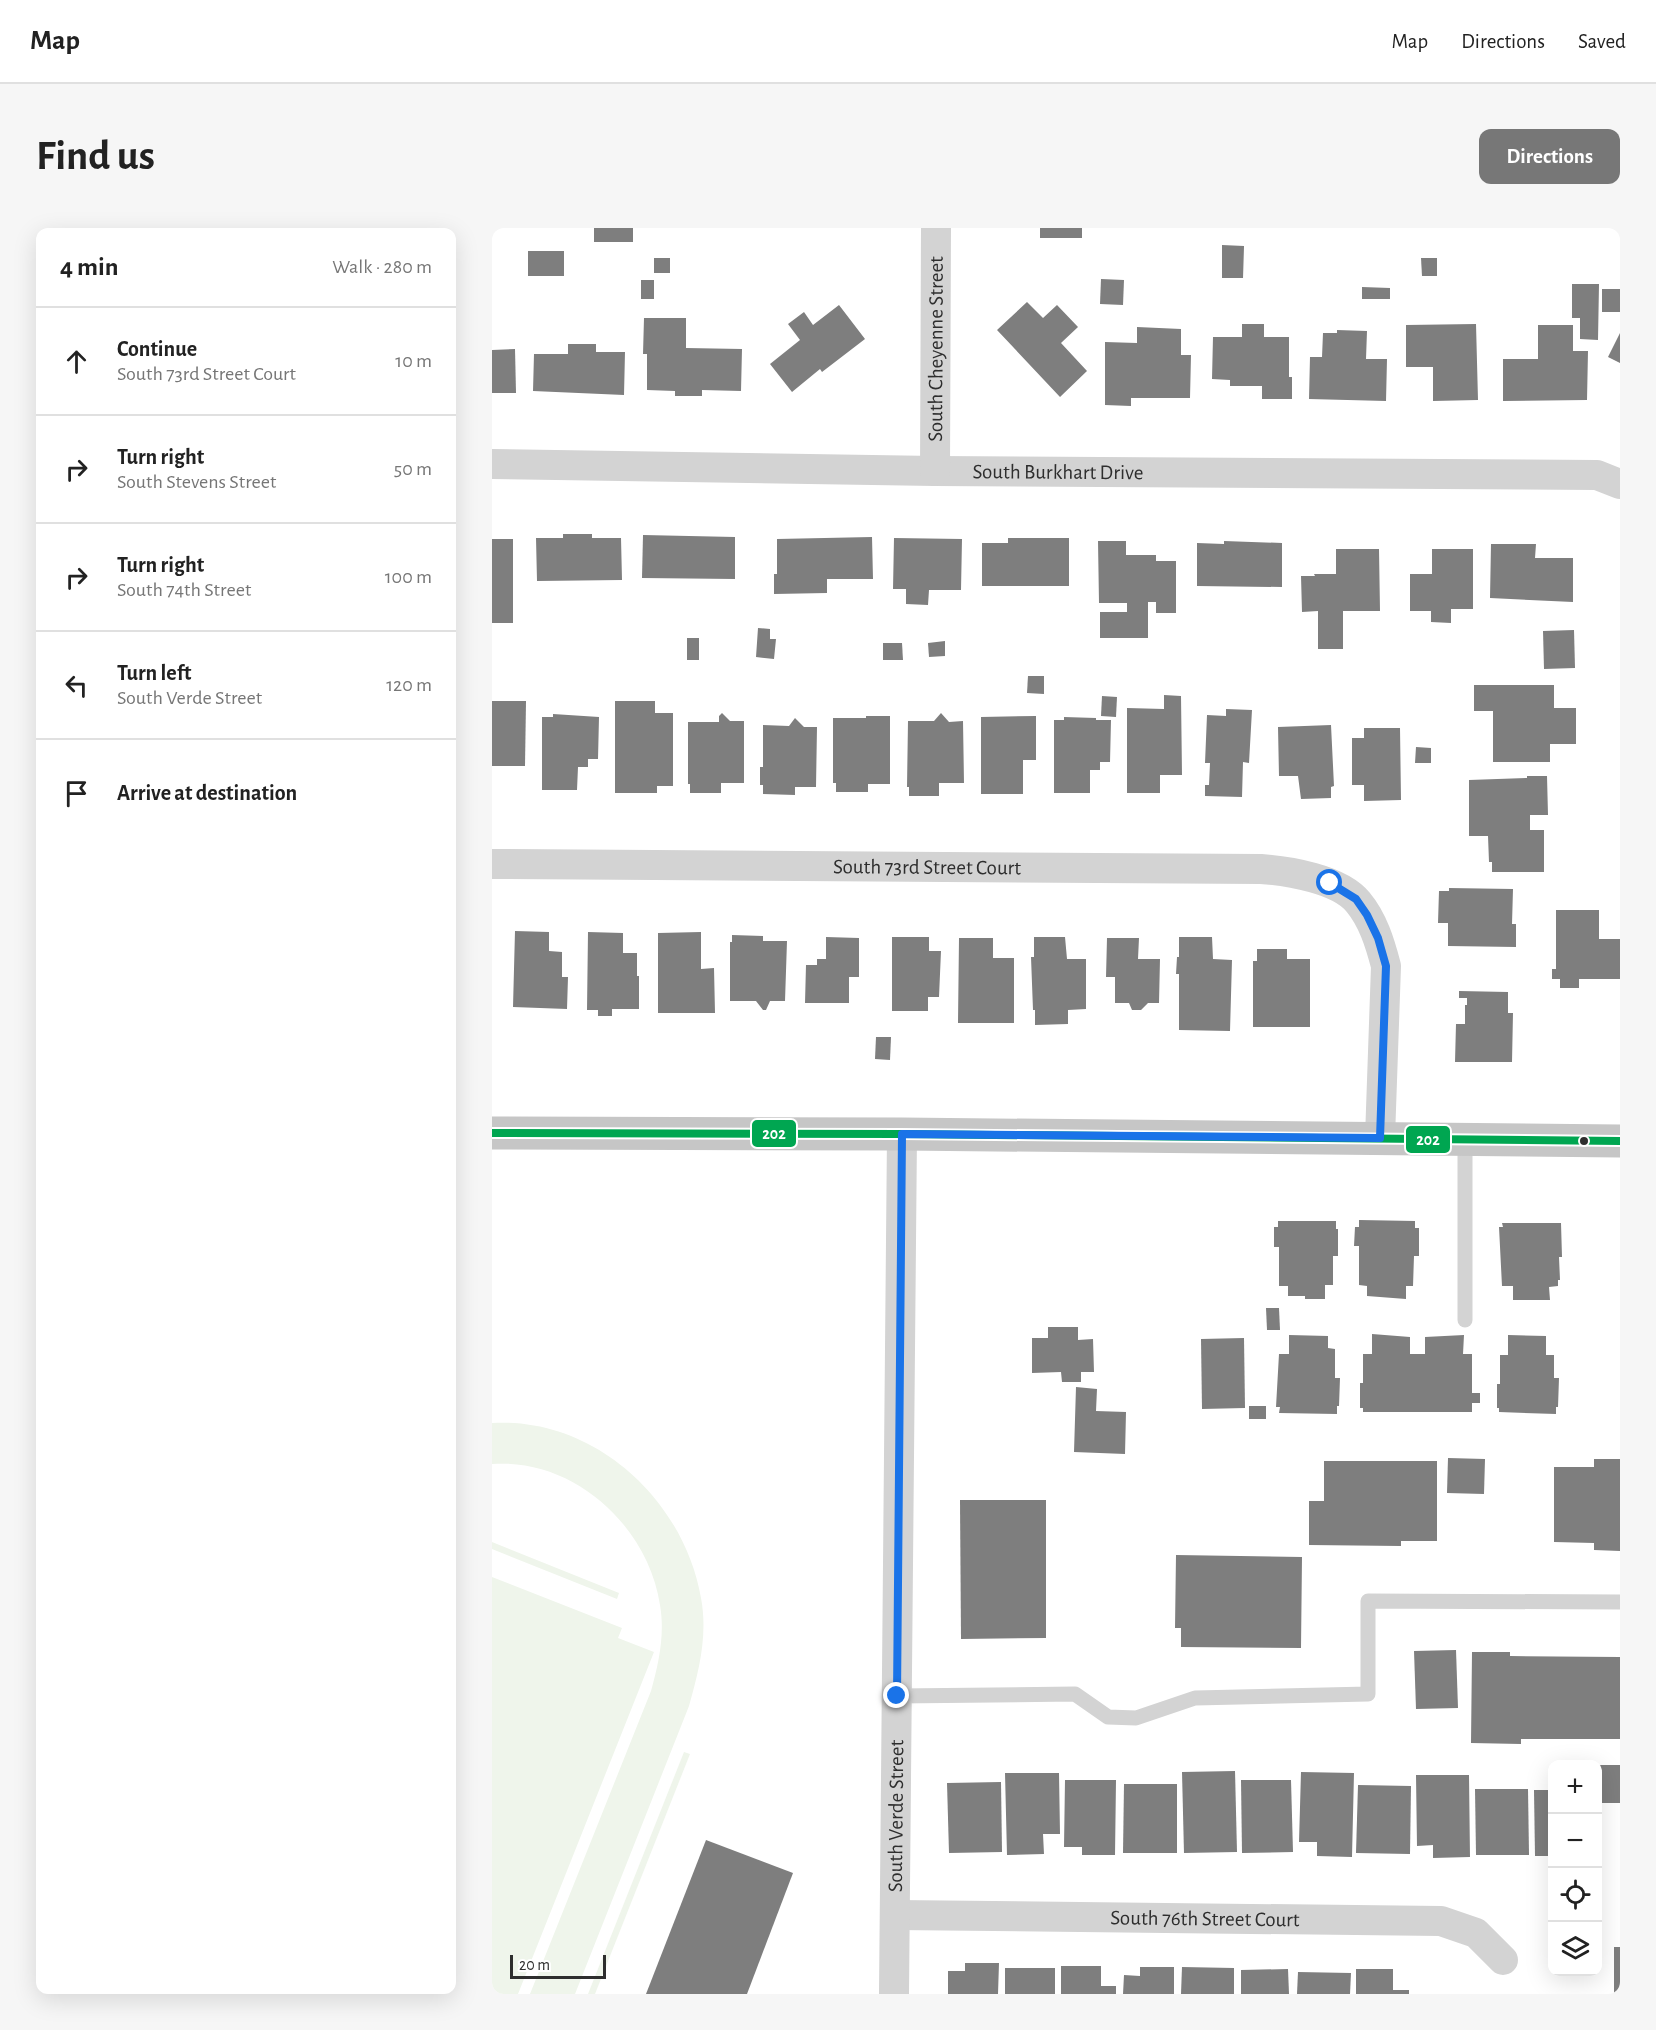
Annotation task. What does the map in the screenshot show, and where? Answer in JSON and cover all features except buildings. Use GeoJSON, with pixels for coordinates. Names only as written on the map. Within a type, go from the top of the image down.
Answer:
{"type":"FeatureCollection","features":[{"type":"Feature","properties":{"kind":"main road"},"geometry":{"type":"LineString","coordinates":[[492,1132],[1620,1141]]}},
{"type":"Feature","properties":{"kind":"street","name":"South Cheyenne Street"},"geometry":{"type":"LineString","coordinates":[[935,471],[936,228]]}},
{"type":"Feature","properties":{"kind":"street","name":"South Burkhart Drive"},"geometry":{"type":"LineString","coordinates":[[492,464],[935,471],[1597,475],[1620,484]]}},
{"type":"Feature","properties":{"kind":"street","name":"South 73rd Street Court"},"geometry":{"type":"LineString","coordinates":[[492,864],[1261,869],[1291,872],[1330,883],[1356,899],[1367,915],[1378,938],[1386,966],[1380,1138]]}},
{"type":"Feature","properties":{"kind":"street","name":"South Verde Street"},"geometry":{"type":"LineString","coordinates":[[894,1994],[902,1134]]}},
{"type":"Feature","properties":{"kind":"street","name":"South 76th Street Court"},"geometry":{"type":"LineString","coordinates":[[895,1915],[1441,1921],[1476,1932],[1503,1960]]}},
{"type":"Feature","properties":{"kind":"lane"},"geometry":{"type":"LineString","coordinates":[[1466,1139],[1466,1320]]}},
{"type":"Feature","properties":{"kind":"lane"},"geometry":{"type":"LineString","coordinates":[[897,1696],[1075,1694],[1108,1717],[1136,1718],[1195,1698],[1368,1694],[1368,1601],[1620,1602]]}},
{"type":"Feature","properties":{"kind":"shaded area"},"geometry":{"type":"Polygon","coordinates":[[[492,1423],[530,1425],[566,1434],[599,1450],[629,1471],[655,1498],[676,1528],[691,1562],[701,1598],[703,1639],[689,1706],[575,1994],[530,1994],[651,1691],[660,1648],[662,1627],[660,1605],[653,1576],[640,1549],[623,1524],[602,1503],[578,1485],[551,1472],[522,1465],[492,1464],[492,1423]]]}},
{"type":"Feature","properties":{"kind":"shaded area"},"geometry":{"type":"Polygon","coordinates":[[[492,1542],[619,1593],[617,1599],[492,1549],[492,1542]]]}},
{"type":"Feature","properties":{"kind":"shaded area"},"geometry":{"type":"Polygon","coordinates":[[[492,1577],[622,1628],[618,1638],[654,1652],[518,1994],[492,1994],[492,1577]]]}},
{"type":"Feature","properties":{"kind":"shaded area"},"geometry":{"type":"Polygon","coordinates":[[[684,1752],[690,1754],[595,1994],[588,1994],[684,1752]]]}},
{"type":"Feature","properties":{"kind":"transit line","name":"202"},"geometry":{"type":"LineString","coordinates":[[492,1133],[902,1134],[1620,1141]]}},
{"type":"Feature","properties":{"kind":"route"},"geometry":{"type":"LineString","coordinates":[[897,1696],[902,1134],[1380,1138],[1386,966],[1378,938],[1367,915],[1356,899],[1330,883]]}}]}
